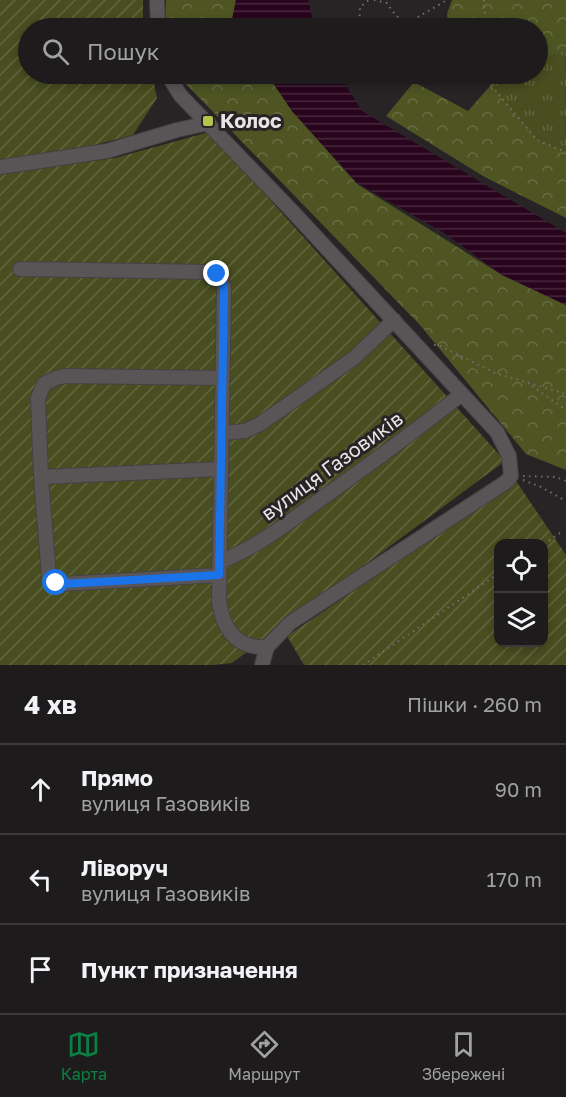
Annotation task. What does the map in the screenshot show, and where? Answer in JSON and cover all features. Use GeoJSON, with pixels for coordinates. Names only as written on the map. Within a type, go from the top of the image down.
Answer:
{"type":"FeatureCollection","features":[{"type":"Feature","properties":{"kind":"street"},"geometry":{"type":"LineString","coordinates":[[157,0],[158,18]]}},
{"type":"Feature","properties":{"kind":"street"},"geometry":{"type":"LineString","coordinates":[[173,84],[182,96],[497,432],[509,456],[512,476],[506,482],[290,623],[267,647],[262,665]]}},
{"type":"Feature","properties":{"kind":"street"},"geometry":{"type":"LineString","coordinates":[[0,167],[107,151],[209,123]]}},
{"type":"Feature","properties":{"kind":"street"},"geometry":{"type":"LineString","coordinates":[[20,269],[211,272],[222,279],[224,288],[219,569],[221,616],[238,641],[249,646],[267,647]]}},
{"type":"Feature","properties":{"kind":"street"},"geometry":{"type":"LineString","coordinates":[[222,433],[245,431],[260,424],[354,358],[394,320]]}},
{"type":"Feature","properties":{"kind":"street","name":"вулиця Газовиків"},"geometry":{"type":"LineString","coordinates":[[223,378],[65,376],[44,384],[38,398],[41,477],[47,567],[49,577],[56,583],[219,569],[235,556],[285,526],[380,458],[462,394]]}},
{"type":"Feature","properties":{"kind":"street"},"geometry":{"type":"LineString","coordinates":[[41,477],[221,469]]}},
{"type":"Feature","properties":{"kind":"path"},"geometry":{"type":"LineString","coordinates":[[359,18],[360,7],[369,0]]}},
{"type":"Feature","properties":{"kind":"path"},"geometry":{"type":"LineString","coordinates":[[374,0],[387,2],[398,18]]}},
{"type":"Feature","properties":{"kind":"path"},"geometry":{"type":"LineString","coordinates":[[416,18],[447,0]]}},
{"type":"Feature","properties":{"kind":"path"},"geometry":{"type":"LineString","coordinates":[[484,0],[485,18]]}},
{"type":"Feature","properties":{"kind":"path"},"geometry":{"type":"LineString","coordinates":[[491,84],[537,140],[566,152]]}},
{"type":"Feature","properties":{"kind":"path"},"geometry":{"type":"LineString","coordinates":[[417,345],[438,345],[495,373],[566,394]]}},
{"type":"Feature","properties":{"kind":"path"},"geometry":{"type":"LineString","coordinates":[[530,384],[566,410]]}},
{"type":"Feature","properties":{"kind":"path"},"geometry":{"type":"LineString","coordinates":[[512,476],[556,477],[566,481]]}},
{"type":"Feature","properties":{"kind":"path"},"geometry":{"type":"LineString","coordinates":[[512,476],[541,487],[566,501]]}},
{"type":"Feature","properties":{"kind":"path"},"geometry":{"type":"LineString","coordinates":[[548,541],[560,533]]}},
{"type":"Feature","properties":{"kind":"path"},"geometry":{"type":"LineString","coordinates":[[363,665],[494,577]]}},
{"type":"Feature","properties":{"kind":"green space"},"geometry":{"type":"Polygon","coordinates":[[[0,0],[143,0],[143,18],[18,18],[18,84],[154,84],[157,98],[133,135],[67,152],[0,160],[0,0]]]}},
{"type":"Feature","properties":{"kind":"green space"},"geometry":{"type":"Polygon","coordinates":[[[166,0],[236,0],[232,18],[165,18],[166,0]]]}},
{"type":"Feature","properties":{"kind":"green space"},"geometry":{"type":"Polygon","coordinates":[[[452,0],[566,0],[566,218],[483,176],[386,116],[412,84],[418,84],[468,111],[491,85],[489,84],[548,84],[548,18],[448,18],[452,0]]]}},
{"type":"Feature","properties":{"kind":"green space"},"geometry":{"type":"Polygon","coordinates":[[[562,52],[566,54],[566,152],[537,140],[491,85],[548,84],[548,56],[562,52]]]}},
{"type":"Feature","properties":{"kind":"green space"},"geometry":{"type":"Polygon","coordinates":[[[186,84],[274,84],[292,111],[357,184],[502,275],[566,305],[566,470],[526,454],[420,325],[186,84]]]}},
{"type":"Feature","properties":{"kind":"green space"},"geometry":{"type":"Polygon","coordinates":[[[209,132],[505,461],[232,663],[214,665],[0,665],[0,174],[115,158],[209,132]]]}},
{"type":"Feature","properties":{"kind":"green space"},"geometry":{"type":"Polygon","coordinates":[[[516,481],[566,555],[566,665],[304,665],[287,636],[516,481]]]}},
{"type":"Feature","properties":{"kind":"shaded area"},"geometry":{"type":"Polygon","coordinates":[[[236,0],[308,0],[312,18],[232,18],[236,0]]]}},
{"type":"Feature","properties":{"kind":"shaded area"},"geometry":{"type":"Polygon","coordinates":[[[274,84],[345,84],[362,111],[566,233],[566,305],[502,275],[444,233],[357,183],[292,111],[274,84]]]}},
{"type":"Feature","properties":{"kind":"place","name":"Колос"},"geometry":{"type":"Point","coordinates":[208,121]}},
{"type":"Feature","properties":{"kind":"route"},"geometry":{"type":"LineString","coordinates":[[56,583],[219,575],[224,288],[222,279],[217,274]]}}]}
